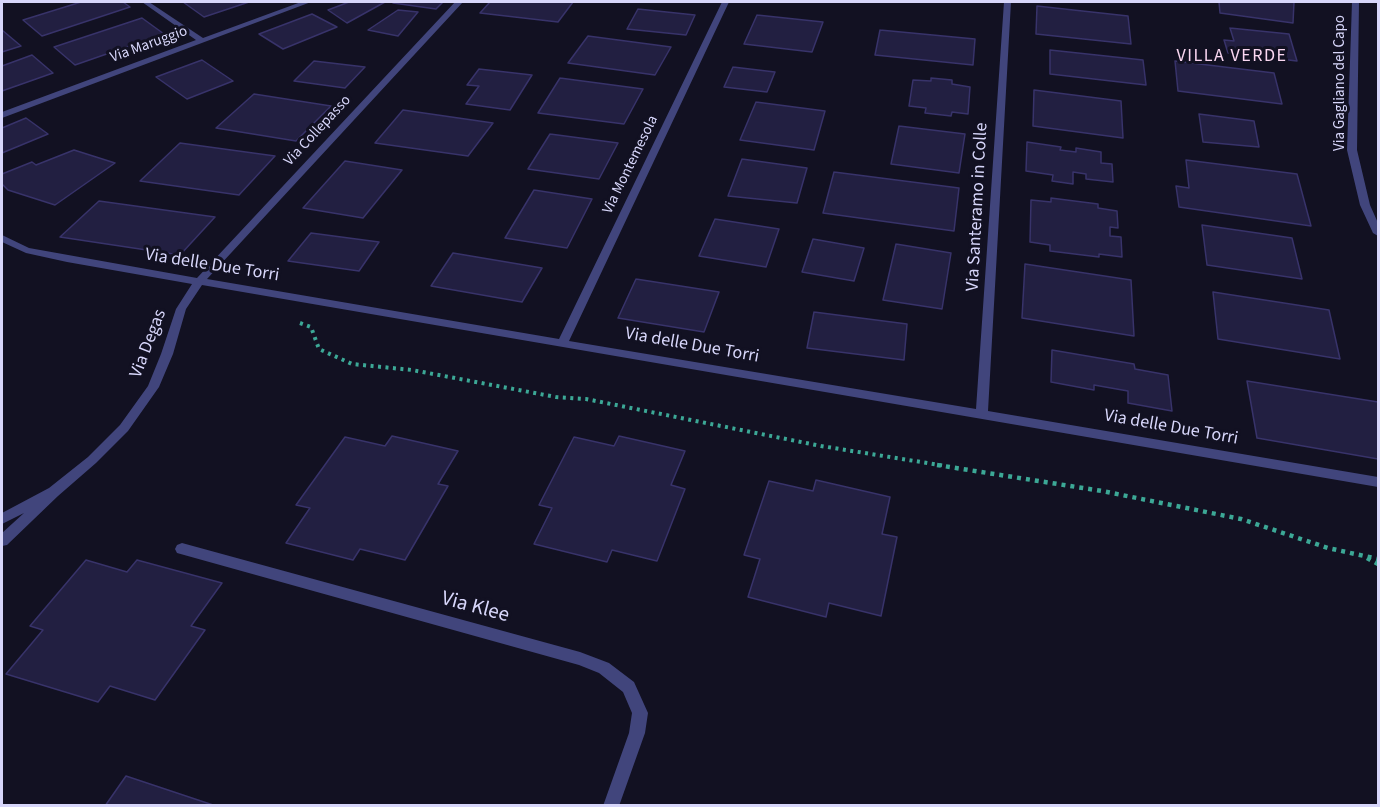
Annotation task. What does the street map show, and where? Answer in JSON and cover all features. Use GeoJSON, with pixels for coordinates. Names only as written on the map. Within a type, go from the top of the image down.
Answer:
{"type":"FeatureCollection","features":[{"type":"Feature","properties":{"kind":"street"},"geometry":{"type":"LineString","coordinates":[[145,2],[201,40]]}},
{"type":"Feature","properties":{"kind":"street","name":"Via Maruggio"},"geometry":{"type":"LineString","coordinates":[[2,115],[307,2]]}},
{"type":"Feature","properties":{"kind":"street","name":"Via Collepasso"},"geometry":{"type":"LineString","coordinates":[[199,282],[459,2]]}},
{"type":"Feature","properties":{"kind":"street","name":"Via Montemesola"},"geometry":{"type":"LineString","coordinates":[[563,342],[726,2]]}},
{"type":"Feature","properties":{"kind":"street","name":"Via Santeramo in Colle"},"geometry":{"type":"LineString","coordinates":[[982,415],[1008,2]]}},
{"type":"Feature","properties":{"kind":"street","name":"Via Gagliano del Capo"},"geometry":{"type":"LineString","coordinates":[[1354,2],[1352,150],[1365,205],[1378,233]]}},
{"type":"Feature","properties":{"kind":"street","name":"Via delle Due Torri"},"geometry":{"type":"LineString","coordinates":[[2,238],[45,255],[1378,482]]}},
{"type":"Feature","properties":{"kind":"street","name":"Via Degas"},"geometry":{"type":"LineString","coordinates":[[52,492],[103,450],[139,409],[162,367],[185,301],[199,282]]}},
{"type":"Feature","properties":{"kind":"street"},"geometry":{"type":"LineString","coordinates":[[2,519],[52,492]]}},
{"type":"Feature","properties":{"kind":"street"},"geometry":{"type":"LineString","coordinates":[[2,541],[52,492]]}},
{"type":"Feature","properties":{"kind":"street","name":"Via Klee"},"geometry":{"type":"LineString","coordinates":[[182,549],[580,659],[604,668],[629,687],[640,713],[637,733],[611,806]]}},
{"type":"Feature","properties":{"kind":"path"},"geometry":{"type":"LineString","coordinates":[[308,300],[292,320],[311,327],[319,349],[352,364],[412,370],[556,397],[586,399],[821,446],[1102,491],[1241,519],[1328,548],[1378,559]]}},
{"type":"Feature","properties":{"kind":"path"},"geometry":{"type":"LineString","coordinates":[[1360,555],[1378,564]]}},
{"type":"Feature","properties":{"kind":"building"},"geometry":{"type":"Polygon","coordinates":[[[81,2],[123,2],[130,7],[42,36],[23,20],[81,2]]]}},
{"type":"Feature","properties":{"kind":"building"},"geometry":{"type":"Polygon","coordinates":[[[183,2],[249,2],[204,17],[183,2]]]}},
{"type":"Feature","properties":{"kind":"building"},"geometry":{"type":"Polygon","coordinates":[[[349,2],[385,2],[347,23],[328,10],[349,2]]]}},
{"type":"Feature","properties":{"kind":"building"},"geometry":{"type":"Polygon","coordinates":[[[394,2],[443,2],[436,9],[394,2]]]}},
{"type":"Feature","properties":{"kind":"building"},"geometry":{"type":"Polygon","coordinates":[[[490,2],[573,2],[558,22],[480,13],[490,2]]]}},
{"type":"Feature","properties":{"kind":"building"},"geometry":{"type":"Polygon","coordinates":[[[1219,2],[1294,2],[1293,23],[1220,13],[1219,2]]]}},
{"type":"Feature","properties":{"kind":"building"},"geometry":{"type":"Polygon","coordinates":[[[1037,6],[1128,16],[1131,44],[1036,34],[1037,6]]]}},
{"type":"Feature","properties":{"kind":"building"},"geometry":{"type":"Polygon","coordinates":[[[638,9],[695,15],[686,35],[627,29],[638,9]]]}},
{"type":"Feature","properties":{"kind":"building"},"geometry":{"type":"Polygon","coordinates":[[[398,10],[418,12],[398,36],[368,30],[398,10]]]}},
{"type":"Feature","properties":{"kind":"building"},"geometry":{"type":"Polygon","coordinates":[[[312,14],[337,27],[283,49],[259,34],[312,14]]]}},
{"type":"Feature","properties":{"kind":"building"},"geometry":{"type":"Polygon","coordinates":[[[757,15],[823,22],[812,52],[744,44],[757,15]]]}},
{"type":"Feature","properties":{"kind":"building"},"geometry":{"type":"Polygon","coordinates":[[[142,18],[164,34],[75,65],[54,47],[142,18]]]}},
{"type":"Feature","properties":{"kind":"building"},"geometry":{"type":"Polygon","coordinates":[[[1230,28],[1289,34],[1297,61],[1228,53],[1224,40],[1234,41],[1230,28]]]}},
{"type":"Feature","properties":{"kind":"building"},"geometry":{"type":"Polygon","coordinates":[[[2,30],[21,46],[2,52],[2,30]]]}},
{"type":"Feature","properties":{"kind":"building"},"geometry":{"type":"Polygon","coordinates":[[[880,30],[975,39],[973,65],[875,55],[880,30]]]}},
{"type":"Feature","properties":{"kind":"building"},"geometry":{"type":"Polygon","coordinates":[[[588,36],[671,47],[655,75],[568,63],[588,36]]]}},
{"type":"Feature","properties":{"kind":"building"},"geometry":{"type":"Polygon","coordinates":[[[1050,50],[1143,60],[1146,85],[1050,74],[1050,50]]]}},
{"type":"Feature","properties":{"kind":"building"},"geometry":{"type":"Polygon","coordinates":[[[32,55],[53,73],[2,91],[2,66],[32,55]]]}},
{"type":"Feature","properties":{"kind":"building"},"geometry":{"type":"Polygon","coordinates":[[[202,60],[233,81],[187,99],[156,77],[202,60]]]}},
{"type":"Feature","properties":{"kind":"building"},"geometry":{"type":"Polygon","coordinates":[[[314,61],[365,67],[345,88],[294,81],[314,61]]]}},
{"type":"Feature","properties":{"kind":"building"},"geometry":{"type":"Polygon","coordinates":[[[1175,61],[1274,73],[1282,104],[1178,91],[1175,61]]]}},
{"type":"Feature","properties":{"kind":"building"},"geometry":{"type":"Polygon","coordinates":[[[733,67],[775,72],[767,92],[724,87],[733,67]]]}},
{"type":"Feature","properties":{"kind":"building"},"geometry":{"type":"Polygon","coordinates":[[[479,69],[532,75],[510,110],[466,104],[479,86],[467,85],[479,69]]]}},
{"type":"Feature","properties":{"kind":"building"},"geometry":{"type":"Polygon","coordinates":[[[560,78],[643,89],[624,124],[538,113],[560,78]]]}},
{"type":"Feature","properties":{"kind":"building"},"geometry":{"type":"Polygon","coordinates":[[[931,78],[952,80],[952,84],[970,87],[968,114],[952,112],[951,116],[925,113],[926,108],[909,106],[913,80],[931,81],[931,78]]]}},
{"type":"Feature","properties":{"kind":"building"},"geometry":{"type":"Polygon","coordinates":[[[1034,90],[1121,101],[1123,138],[1033,126],[1034,90]]]}},
{"type":"Feature","properties":{"kind":"building"},"geometry":{"type":"Polygon","coordinates":[[[254,94],[331,106],[296,141],[216,128],[254,94]]]}},
{"type":"Feature","properties":{"kind":"building"},"geometry":{"type":"Polygon","coordinates":[[[756,102],[825,111],[814,150],[740,140],[756,102]]]}},
{"type":"Feature","properties":{"kind":"building"},"geometry":{"type":"Polygon","coordinates":[[[403,110],[493,123],[468,156],[375,143],[403,110]]]}},
{"type":"Feature","properties":{"kind":"building"},"geometry":{"type":"Polygon","coordinates":[[[1199,114],[1254,121],[1259,147],[1203,142],[1199,114]]]}},
{"type":"Feature","properties":{"kind":"building"},"geometry":{"type":"Polygon","coordinates":[[[26,118],[48,134],[2,153],[2,128],[26,118]]]}},
{"type":"Feature","properties":{"kind":"building"},"geometry":{"type":"Polygon","coordinates":[[[899,126],[965,134],[959,173],[891,164],[899,126]]]}},
{"type":"Feature","properties":{"kind":"building"},"geometry":{"type":"Polygon","coordinates":[[[550,134],[618,143],[599,179],[528,169],[550,134]]]}},
{"type":"Feature","properties":{"kind":"building"},"geometry":{"type":"Polygon","coordinates":[[[1027,142],[1061,147],[1060,150],[1076,152],[1076,148],[1101,152],[1101,163],[1112,164],[1113,182],[1086,179],[1086,174],[1073,172],[1073,184],[1052,181],[1053,175],[1026,171],[1027,142]]]}},
{"type":"Feature","properties":{"kind":"building"},"geometry":{"type":"Polygon","coordinates":[[[180,143],[275,156],[239,195],[140,181],[180,143]]]}},
{"type":"Feature","properties":{"kind":"building"},"geometry":{"type":"Polygon","coordinates":[[[74,150],[115,163],[55,205],[8,190],[2,184],[2,174],[32,162],[36,165],[74,150]]]}},
{"type":"Feature","properties":{"kind":"building"},"geometry":{"type":"Polygon","coordinates":[[[742,159],[807,168],[797,203],[728,196],[742,159]]]}},
{"type":"Feature","properties":{"kind":"building"},"geometry":{"type":"Polygon","coordinates":[[[1186,160],[1297,174],[1311,226],[1179,207],[1176,186],[1189,188],[1186,160]]]}},
{"type":"Feature","properties":{"kind":"building"},"geometry":{"type":"Polygon","coordinates":[[[345,161],[402,170],[363,218],[303,208],[345,161]]]}},
{"type":"Feature","properties":{"kind":"building"},"geometry":{"type":"Polygon","coordinates":[[[834,172],[959,188],[954,231],[823,213],[834,172]]]}},
{"type":"Feature","properties":{"kind":"building"},"geometry":{"type":"Polygon","coordinates":[[[534,190],[592,199],[567,248],[505,238],[534,190]]]}},
{"type":"Feature","properties":{"kind":"building"},"geometry":{"type":"Polygon","coordinates":[[[1051,198],[1098,204],[1098,208],[1117,211],[1118,228],[1110,227],[1110,236],[1121,237],[1122,257],[1099,254],[1099,257],[1050,251],[1050,245],[1030,242],[1031,200],[1051,202],[1051,198]]]}},
{"type":"Feature","properties":{"kind":"building"},"geometry":{"type":"Polygon","coordinates":[[[99,201],[215,217],[180,255],[60,237],[99,201]]]}},
{"type":"Feature","properties":{"kind":"building"},"geometry":{"type":"Polygon","coordinates":[[[715,219],[779,229],[766,267],[699,256],[715,219]]]}},
{"type":"Feature","properties":{"kind":"building"},"geometry":{"type":"Polygon","coordinates":[[[1202,225],[1292,238],[1302,279],[1207,265],[1202,225]]]}},
{"type":"Feature","properties":{"kind":"building"},"geometry":{"type":"Polygon","coordinates":[[[311,233],[379,242],[359,271],[288,261],[311,233]]]}},
{"type":"Feature","properties":{"kind":"building"},"geometry":{"type":"Polygon","coordinates":[[[813,239],[864,248],[854,281],[802,272],[813,239]]]}},
{"type":"Feature","properties":{"kind":"building"},"geometry":{"type":"Polygon","coordinates":[[[896,244],[951,253],[942,309],[883,300],[896,244]]]}},
{"type":"Feature","properties":{"kind":"building"},"geometry":{"type":"Polygon","coordinates":[[[453,253],[542,268],[522,302],[431,286],[453,253]]]}},
{"type":"Feature","properties":{"kind":"building"},"geometry":{"type":"Polygon","coordinates":[[[1025,264],[1131,280],[1134,336],[1022,318],[1025,264]]]}},
{"type":"Feature","properties":{"kind":"building"},"geometry":{"type":"Polygon","coordinates":[[[636,279],[719,292],[704,332],[618,318],[636,279]]]}},
{"type":"Feature","properties":{"kind":"building"},"geometry":{"type":"Polygon","coordinates":[[[1213,292],[1329,310],[1340,359],[1218,339],[1213,292]]]}},
{"type":"Feature","properties":{"kind":"building"},"geometry":{"type":"Polygon","coordinates":[[[814,312],[907,324],[904,360],[807,348],[814,312]]]}},
{"type":"Feature","properties":{"kind":"building"},"geometry":{"type":"Polygon","coordinates":[[[1052,350],[1134,364],[1135,369],[1168,375],[1172,411],[1128,403],[1128,391],[1094,385],[1094,390],[1051,382],[1052,350]]]}},
{"type":"Feature","properties":{"kind":"building"},"geometry":{"type":"Polygon","coordinates":[[[1247,381],[1378,402],[1378,459],[1257,438],[1247,381]]]}},
{"type":"Feature","properties":{"kind":"building"},"geometry":{"type":"Polygon","coordinates":[[[392,436],[458,451],[438,484],[448,486],[405,560],[360,549],[353,560],[286,543],[310,508],[296,505],[345,437],[385,446],[392,436]]]}},
{"type":"Feature","properties":{"kind":"building"},"geometry":{"type":"Polygon","coordinates":[[[619,436],[685,451],[671,485],[685,489],[657,561],[612,550],[607,562],[534,544],[552,508],[539,505],[574,437],[614,446],[619,436]]]}},
{"type":"Feature","properties":{"kind":"building"},"geometry":{"type":"Polygon","coordinates":[[[816,480],[890,497],[882,534],[897,537],[881,616],[829,603],[826,617],[748,597],[760,559],[744,555],[769,481],[813,491],[816,480]]]}},
{"type":"Feature","properties":{"kind":"building"},"geometry":{"type":"Polygon","coordinates":[[[86,560],[127,572],[137,560],[222,583],[191,626],[205,630],[155,700],[110,686],[98,702],[6,674],[43,630],[30,626],[86,560]]]}},
{"type":"Feature","properties":{"kind":"building"},"geometry":{"type":"Polygon","coordinates":[[[126,776],[216,806],[105,806],[126,776]]]}},
{"type":"Feature","properties":{"kind":"district","name":"VILLA VERDE"},"geometry":{"type":"Point","coordinates":[1232,57]}}]}
